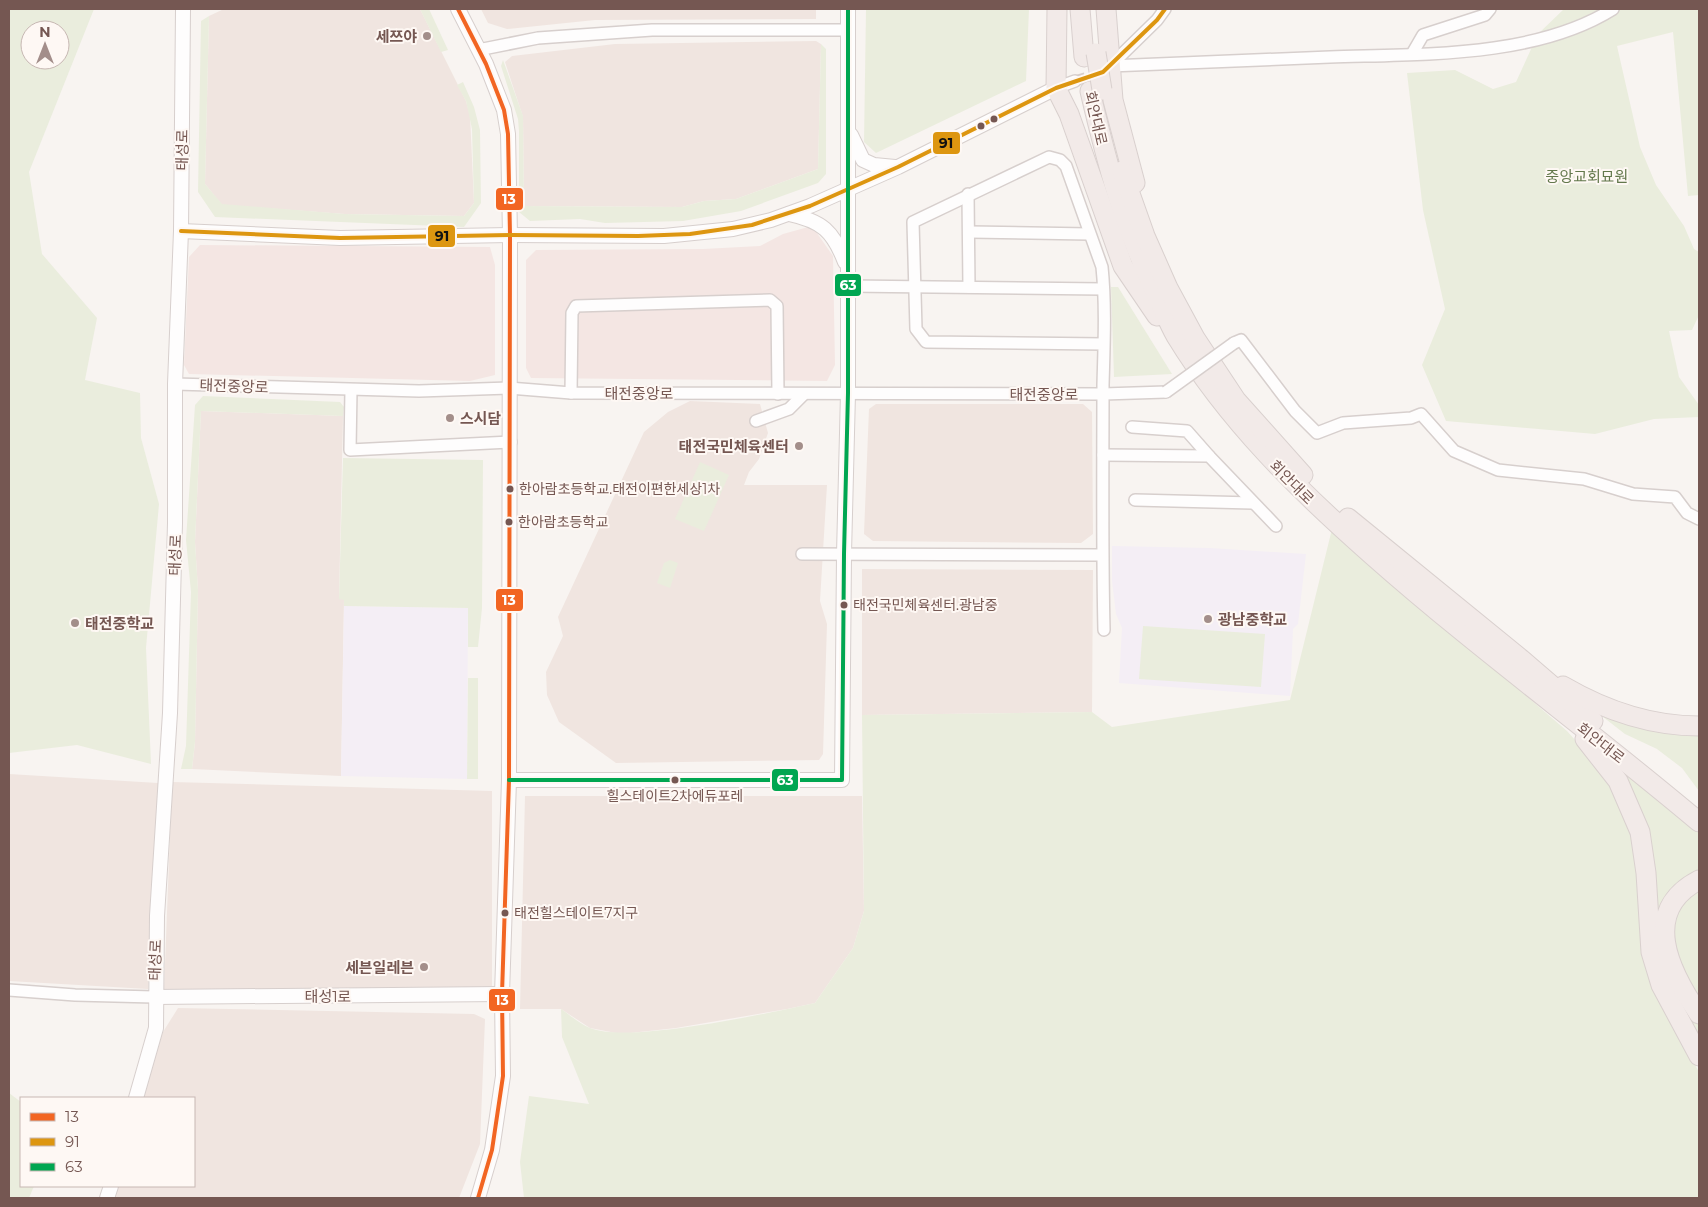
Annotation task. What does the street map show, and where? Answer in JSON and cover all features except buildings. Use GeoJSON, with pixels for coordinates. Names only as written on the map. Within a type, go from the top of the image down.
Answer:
{"type":"FeatureCollection","features":[{"type":"Feature","properties":{"kind":"highway"},"geometry":{"type":"LineString","coordinates":[[1057,9],[1056,88],[1069,114],[1122,266],[1154,314],[1175,334]]}},
{"type":"Feature","properties":{"kind":"highway"},"geometry":{"type":"LineString","coordinates":[[1080,9],[1096,80]]}},
{"type":"Feature","properties":{"kind":"highway"},"geometry":{"type":"LineString","coordinates":[[1090,55],[1091,9]]}},
{"type":"Feature","properties":{"kind":"highway"},"geometry":{"type":"LineString","coordinates":[[1096,80],[1106,9]]}},
{"type":"Feature","properties":{"kind":"highway","name":"회안대로"},"geometry":{"type":"LineString","coordinates":[[1096,80],[1106,162],[1133,246],[1175,334],[1230,413],[1270,460],[1317,507],[1432,606],[1699,822]]}},
{"type":"Feature","properties":{"kind":"highway","name":"회안대로"},"geometry":{"type":"LineString","coordinates":[[1096,80],[1116,152],[1139,218],[1168,288],[1195,338],[1236,400],[1330,504],[1533,669],[1580,711],[1699,805]]}},
{"type":"Feature","properties":{"kind":"highway"},"geometry":{"type":"LineString","coordinates":[[1533,669],[1580,696],[1643,721],[1679,726],[1699,726]]}},
{"type":"Feature","properties":{"kind":"highway"},"geometry":{"type":"LineString","coordinates":[[1563,713],[1618,781],[1640,832],[1646,873],[1651,952],[1661,985],[1699,1056]]}},
{"type":"Feature","properties":{"kind":"highway"},"geometry":{"type":"LineString","coordinates":[[1699,880],[1688,886],[1680,894],[1669,911],[1664,932],[1666,949],[1676,977],[1699,1014]]}},
{"type":"Feature","properties":{"kind":"street","name":"태성로"},"geometry":{"type":"LineString","coordinates":[[136,1097],[156,1028],[154,997],[172,650],[175,523],[174,384],[181,231],[183,9]]}},
{"type":"Feature","properties":{"kind":"street"},"geometry":{"type":"LineString","coordinates":[[458,9],[498,89],[504,110],[508,134],[510,235],[509,780],[502,994],[502,1076],[497,1123],[478,1198]]}},
{"type":"Feature","properties":{"kind":"street"},"geometry":{"type":"LineString","coordinates":[[509,780],[842,780],[849,286],[848,9]]}},
{"type":"Feature","properties":{"kind":"street"},"geometry":{"type":"LineString","coordinates":[[1096,80],[1157,20],[1165,9]]}},
{"type":"Feature","properties":{"kind":"street"},"geometry":{"type":"LineString","coordinates":[[1412,54],[1422,35],[1485,15],[1490,9]]}},
{"type":"Feature","properties":{"kind":"street"},"geometry":{"type":"LineString","coordinates":[[181,231],[340,238],[690,234],[743,227],[789,214],[898,167],[1056,88],[1096,80],[1527,43],[1563,33],[1598,19],[1614,9]]}},
{"type":"Feature","properties":{"kind":"street"},"geometry":{"type":"LineString","coordinates":[[478,50],[538,38],[652,30],[847,30]]}},
{"type":"Feature","properties":{"kind":"street"},"geometry":{"type":"LineString","coordinates":[[847,123],[856,149],[863,160],[874,165],[898,167]]}},
{"type":"Feature","properties":{"kind":"street"},"geometry":{"type":"LineString","coordinates":[[1104,344],[926,342],[916,329],[913,222],[968,194],[1050,157],[1060,160],[1066,166],[1102,267],[1104,344],[1102,555],[1104,630]]}},
{"type":"Feature","properties":{"kind":"street"},"geometry":{"type":"LineString","coordinates":[[968,194],[970,232],[969,287]]}},
{"type":"Feature","properties":{"kind":"street"},"geometry":{"type":"LineString","coordinates":[[789,214],[816,223],[833,235],[849,270]]}},
{"type":"Feature","properties":{"kind":"street"},"geometry":{"type":"LineString","coordinates":[[970,232],[1089,234]]}},
{"type":"Feature","properties":{"kind":"street"},"geometry":{"type":"LineString","coordinates":[[849,286],[1103,289]]}},
{"type":"Feature","properties":{"kind":"street"},"geometry":{"type":"LineString","coordinates":[[571,393],[572,313],[576,306],[770,300],[778,306],[778,394]]}},
{"type":"Feature","properties":{"kind":"street","name":"태전중앙로"},"geometry":{"type":"LineString","coordinates":[[174,384],[350,390],[419,391],[509,388],[571,393],[803,395],[1166,392],[1234,343],[1241,340],[1295,411],[1317,433],[1343,423],[1411,418],[1421,414],[1454,451],[1498,470],[1584,479],[1633,494],[1675,497],[1687,512],[1699,519]]}},
{"type":"Feature","properties":{"kind":"street"},"geometry":{"type":"LineString","coordinates":[[350,390],[350,450],[511,442]]}},
{"type":"Feature","properties":{"kind":"street"},"geometry":{"type":"LineString","coordinates":[[756,421],[788,409],[803,395]]}},
{"type":"Feature","properties":{"kind":"street"},"geometry":{"type":"LineString","coordinates":[[1132,428],[1187,431],[1252,503],[1276,526]]}},
{"type":"Feature","properties":{"kind":"street"},"geometry":{"type":"LineString","coordinates":[[1103,455],[1209,456]]}},
{"type":"Feature","properties":{"kind":"street"},"geometry":{"type":"LineString","coordinates":[[1135,500],[1252,503]]}},
{"type":"Feature","properties":{"kind":"street"},"geometry":{"type":"LineString","coordinates":[[802,554],[1102,555]]}},
{"type":"Feature","properties":{"kind":"street"},"geometry":{"type":"LineString","coordinates":[[9,990],[75,995],[154,997]]}},
{"type":"Feature","properties":{"kind":"street","name":"태성1로"},"geometry":{"type":"LineString","coordinates":[[154,997],[502,994]]}},
{"type":"Feature","properties":{"kind":"shaded area"},"geometry":{"type":"Polygon","coordinates":[[[224,9],[420,9],[466,101],[470,116],[474,203],[464,216],[345,214],[222,205],[205,184],[209,16],[224,9]]]}},
{"type":"Feature","properties":{"kind":"shaded area"},"geometry":{"type":"Polygon","coordinates":[[[481,9],[816,9],[816,19],[595,20],[507,29],[488,23],[481,9]]]}},
{"type":"Feature","properties":{"kind":"shaded area"},"geometry":{"type":"Polygon","coordinates":[[[816,41],[821,44],[818,169],[736,199],[704,201],[682,207],[524,206],[523,117],[505,62],[512,56],[615,44],[816,41]]]}},
{"type":"Feature","properties":{"kind":"shaded area"},"geometry":{"type":"Polygon","coordinates":[[[812,226],[833,256],[835,365],[827,381],[531,378],[526,368],[526,260],[536,250],[703,249],[760,246],[783,234],[812,226]]]}},
{"type":"Feature","properties":{"kind":"shaded area"},"geometry":{"type":"Polygon","coordinates":[[[200,245],[490,247],[495,265],[495,375],[470,381],[189,374],[184,365],[189,257],[200,245]]]}},
{"type":"Feature","properties":{"kind":"shaded area"},"geometry":{"type":"Polygon","coordinates":[[[690,401],[760,404],[768,433],[759,459],[749,472],[744,485],[827,485],[820,601],[827,624],[823,754],[819,760],[616,763],[559,722],[547,695],[546,672],[563,636],[558,617],[644,432],[668,412],[690,401]]]}},
{"type":"Feature","properties":{"kind":"shaded area"},"geometry":{"type":"Polygon","coordinates":[[[876,404],[1083,404],[1092,412],[1093,534],[1081,543],[873,541],[864,534],[869,409],[876,404]]]}},
{"type":"Feature","properties":{"kind":"shaded area"},"geometry":{"type":"Polygon","coordinates":[[[201,411],[343,416],[339,599],[344,599],[341,776],[192,769],[195,742],[198,590],[195,542],[201,411]]]}},
{"type":"Feature","properties":{"kind":"shaded area","name":"광남중학교"},"geometry":{"type":"Polygon","coordinates":[[[1112,546],[1210,548],[1306,554],[1298,624],[1293,629],[1290,696],[1119,683],[1122,628],[1116,614],[1112,581],[1112,546]]]}},
{"type":"Feature","properties":{"kind":"shaded area"},"geometry":{"type":"Polygon","coordinates":[[[862,569],[1093,570],[1092,712],[862,715],[862,569]]]}},
{"type":"Feature","properties":{"kind":"shaded area"},"geometry":{"type":"Polygon","coordinates":[[[344,606],[468,608],[467,779],[341,776],[344,606]]]}},
{"type":"Feature","properties":{"kind":"shaded area"},"geometry":{"type":"Polygon","coordinates":[[[9,774],[158,783],[148,989],[9,981],[9,774]]]}},
{"type":"Feature","properties":{"kind":"shaded area"},"geometry":{"type":"Polygon","coordinates":[[[172,782],[492,791],[492,993],[164,991],[172,782]]]}},
{"type":"Feature","properties":{"kind":"shaded area"},"geometry":{"type":"Polygon","coordinates":[[[525,796],[862,796],[864,911],[853,948],[815,1003],[787,1009],[676,1028],[621,1034],[590,1028],[561,1009],[520,1009],[525,796]]]}},
{"type":"Feature","properties":{"kind":"shaded area"},"geometry":{"type":"Polygon","coordinates":[[[178,1008],[474,1014],[485,1019],[480,1144],[459,1198],[110,1198],[114,1187],[195,1187],[195,1097],[142,1097],[163,1032],[178,1008]]]}},
{"type":"Feature","properties":{"kind":"green space"},"geometry":{"type":"Polygon","coordinates":[[[9,9],[94,9],[70,69],[70,20],[20,20],[20,70],[70,70],[29,172],[42,254],[97,318],[85,380],[140,393],[141,438],[159,504],[146,648],[151,764],[77,745],[9,753],[9,9]]]}},
{"type":"Feature","properties":{"kind":"green space"},"geometry":{"type":"Polygon","coordinates":[[[420,9],[429,9],[448,50],[441,52],[420,9]]]}},
{"type":"Feature","properties":{"kind":"green space"},"geometry":{"type":"Polygon","coordinates":[[[866,9],[1029,9],[1026,81],[876,153],[864,142],[866,9]]]}},
{"type":"Feature","properties":{"kind":"green space","name":"중앙교회묘원"},"geometry":{"type":"Polygon","coordinates":[[[1564,9],[1699,9],[1699,195],[1688,196],[1673,32],[1617,46],[1640,147],[1656,185],[1684,226],[1694,249],[1699,252],[1699,315],[1692,330],[1669,331],[1679,377],[1699,405],[1699,417],[1654,419],[1595,434],[1446,421],[1422,365],[1445,309],[1423,210],[1407,73],[1455,70],[1493,89],[1516,82],[1538,34],[1564,9]]]}},
{"type":"Feature","properties":{"kind":"green space"},"geometry":{"type":"Polygon","coordinates":[[[209,16],[205,184],[222,204],[345,214],[464,216],[474,203],[472,129],[466,101],[457,85],[463,82],[474,107],[480,130],[481,203],[464,227],[215,217],[198,192],[201,21],[209,16]]]}},
{"type":"Feature","properties":{"kind":"green space"},"geometry":{"type":"Polygon","coordinates":[[[821,44],[826,49],[826,174],[818,183],[741,211],[683,221],[605,223],[580,219],[530,221],[519,212],[518,119],[501,66],[503,60],[523,116],[524,206],[682,207],[704,201],[736,199],[818,169],[821,44]]]}},
{"type":"Feature","properties":{"kind":"green space"},"geometry":{"type":"Polygon","coordinates":[[[1111,287],[1118,287],[1172,374],[1114,377],[1111,287]]]}},
{"type":"Feature","properties":{"kind":"green space"},"geometry":{"type":"Polygon","coordinates":[[[203,396],[340,402],[344,407],[343,416],[201,411],[195,542],[198,590],[195,742],[192,769],[181,769],[186,746],[191,592],[186,540],[195,405],[203,396]]]}},
{"type":"Feature","properties":{"kind":"green space"},"geometry":{"type":"Polygon","coordinates":[[[343,458],[483,460],[482,608],[478,647],[468,647],[468,608],[344,606],[344,600],[339,599],[343,458]]]}},
{"type":"Feature","properties":{"kind":"green space"},"geometry":{"type":"Polygon","coordinates":[[[700,462],[729,475],[704,531],[675,519],[700,462]]]}},
{"type":"Feature","properties":{"kind":"green space"},"geometry":{"type":"Polygon","coordinates":[[[1332,529],[1567,731],[1603,771],[1621,805],[1636,848],[1643,950],[1654,992],[1699,1072],[1699,1198],[524,1198],[520,1162],[529,1096],[589,1104],[562,1037],[561,1009],[590,1028],[609,1032],[635,1032],[666,1030],[734,1020],[815,1003],[853,948],[864,911],[862,715],[1092,712],[1112,727],[1290,700],[1332,529]]]}},
{"type":"Feature","properties":{"kind":"green space"},"geometry":{"type":"Polygon","coordinates":[[[670,560],[678,563],[670,588],[657,583],[664,563],[670,560]]]}},
{"type":"Feature","properties":{"kind":"green space"},"geometry":{"type":"Polygon","coordinates":[[[1143,626],[1265,634],[1261,687],[1139,679],[1143,626]]]}},
{"type":"Feature","properties":{"kind":"green space"},"geometry":{"type":"Polygon","coordinates":[[[468,678],[478,678],[478,779],[467,779],[468,678]]]}},
{"type":"Feature","properties":{"kind":"green space"},"geometry":{"type":"Polygon","coordinates":[[[1598,713],[1699,732],[1699,791],[1682,768],[1657,749],[1625,734],[1598,713]]]}},
{"type":"Feature","properties":{"kind":"green space"},"geometry":{"type":"Polygon","coordinates":[[[1611,761],[1699,831],[1699,874],[1666,903],[1688,1010],[1699,1024],[1699,1042],[1663,967],[1653,856],[1645,819],[1626,782],[1611,761]]]}},
{"type":"Feature","properties":{"kind":"green space"},"geometry":{"type":"Polygon","coordinates":[[[1699,888],[1699,1001],[1679,961],[1673,938],[1673,927],[1675,918],[1680,910],[1699,888]]]}},
{"type":"Feature","properties":{"kind":"green space"},"geometry":{"type":"Polygon","coordinates":[[[9,1093],[20,1101],[20,1187],[34,1187],[29,1198],[9,1198],[9,1093]]]}},
{"type":"Feature","properties":{"kind":"tunnel"},"geometry":{"type":"LineString","coordinates":[[1075,81],[1103,72]]}},
{"type":"Feature","properties":{"kind":"transit line","name":"13"},"geometry":{"type":"LineString","coordinates":[[458,9],[486,64],[504,110],[508,134],[510,235],[509,780],[502,994],[503,1076],[492,1150],[478,1198]]}},
{"type":"Feature","properties":{"kind":"transit line","name":"63"},"geometry":{"type":"LineString","coordinates":[[509,780],[842,780],[844,554],[848,393],[848,9]]}},
{"type":"Feature","properties":{"kind":"transit line","name":"91"},"geometry":{"type":"LineString","coordinates":[[181,231],[340,238],[510,235],[638,236],[690,234],[752,225],[810,206],[898,167],[1056,88],[1103,72],[1157,20],[1165,9]]}},
{"type":"Feature","properties":{"kind":"place","name":"세쯔야"},"geometry":{"type":"Point","coordinates":[427,36]}},
{"type":"Feature","properties":{"kind":"place","name":"스시담"},"geometry":{"type":"Point","coordinates":[450,418]}},
{"type":"Feature","properties":{"kind":"place","name":"태전국민체육센터"},"geometry":{"type":"Point","coordinates":[799,446]}},
{"type":"Feature","properties":{"kind":"place","name":"한아람초등학교.태전이편한세상1차"},"geometry":{"type":"Point","coordinates":[510,489]}},
{"type":"Feature","properties":{"kind":"place","name":"한아람초등학교"},"geometry":{"type":"Point","coordinates":[509,522]}},
{"type":"Feature","properties":{"kind":"place","name":"태전국민체육센터.광남중"},"geometry":{"type":"Point","coordinates":[844,605]}},
{"type":"Feature","properties":{"kind":"place","name":"광남중학교"},"geometry":{"type":"Point","coordinates":[1208,619]}},
{"type":"Feature","properties":{"kind":"place","name":"태전중학교"},"geometry":{"type":"Point","coordinates":[75,623]}},
{"type":"Feature","properties":{"kind":"place","name":"힐스테이트2차에듀포레"},"geometry":{"type":"Point","coordinates":[675,780]}},
{"type":"Feature","properties":{"kind":"place","name":"태전힐스테이트7지구"},"geometry":{"type":"Point","coordinates":[505,913]}},
{"type":"Feature","properties":{"kind":"place","name":"세븐일레븐"},"geometry":{"type":"Point","coordinates":[424,967]}}]}
